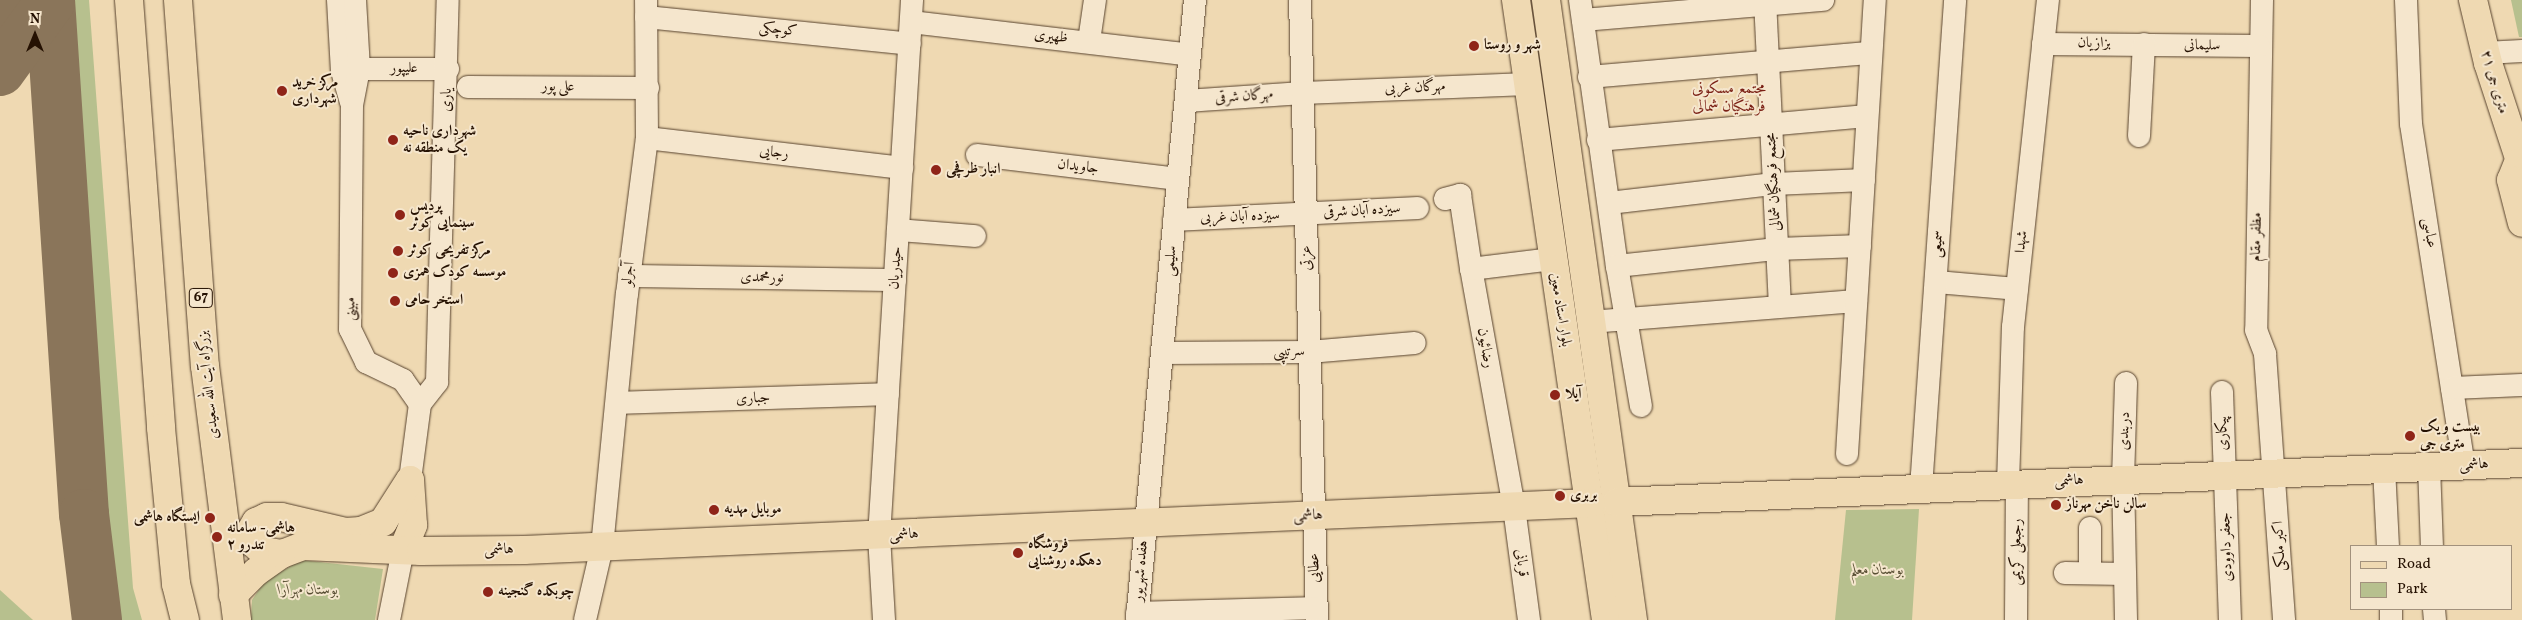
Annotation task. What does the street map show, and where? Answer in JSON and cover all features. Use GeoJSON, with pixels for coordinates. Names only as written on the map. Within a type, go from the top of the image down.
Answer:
{"type":"FeatureCollection","features":[{"type":"Feature","properties":{"kind":"main road"},"geometry":{"type":"LineString","coordinates":[[129,0],[161,428],[176,584],[185,620]]}},
{"type":"Feature","properties":{"kind":"main road","name":"بزرگراه آیت الله سعیدی"},"geometry":{"type":"LineString","coordinates":[[178,0],[205,366],[235,608]]}},
{"type":"Feature","properties":{"kind":"main road","name":"بلوار استاد معین"},"geometry":{"type":"LineString","coordinates":[[1516,0],[1552,259],[1604,502],[1633,620]]}},
{"type":"Feature","properties":{"kind":"main road","name":"بلوار استاد معین"},"geometry":{"type":"LineString","coordinates":[[1546,0],[1590,322],[1604,502],[1606,620]]}},
{"type":"Feature","properties":{"kind":"main road","name":"۲۱ متری جی"},"geometry":{"type":"LineString","coordinates":[[2473,0],[2486,53],[2521,164],[2511,180],[2522,223]]}},
{"type":"Feature","properties":{"kind":"main road","name":"هاشمی"},"geometry":{"type":"LineString","coordinates":[[235,608],[256,572],[282,554],[303,546],[403,550],[602,547],[879,537],[1313,515],[2522,463]]}},
{"type":"Feature","properties":{"kind":"main road"},"geometry":{"type":"LineString","coordinates":[[403,550],[413,525],[410,480]]}},
{"type":"Feature","properties":{"kind":"main road"},"geometry":{"type":"LineString","coordinates":[[282,554],[262,551],[253,542],[250,532],[256,522],[267,517],[281,517],[346,532],[361,531],[383,522],[410,480]]}},
{"type":"Feature","properties":{"kind":"street","name":"مبینی"},"geometry":{"type":"LineString","coordinates":[[338,0],[342,71],[352,105]]}},
{"type":"Feature","properties":{"kind":"street","name":"مبینی"},"geometry":{"type":"LineString","coordinates":[[355,0],[359,68],[352,105],[350,329],[366,362],[403,380],[420,404]]}},
{"type":"Feature","properties":{"kind":"street","name":"یاری"},"geometry":{"type":"LineString","coordinates":[[420,404],[437,382],[448,68],[448,0]]}},
{"type":"Feature","properties":{"kind":"street"},"geometry":{"type":"LineString","coordinates":[[1089,41],[1095,0]]}},
{"type":"Feature","properties":{"kind":"street","name":"سلیمی"},"geometry":{"type":"LineString","coordinates":[[1146,523],[1196,0]]}},
{"type":"Feature","properties":{"kind":"street","name":"عزتی"},"geometry":{"type":"LineString","coordinates":[[1300,0],[1313,515]]}},
{"type":"Feature","properties":{"kind":"street"},"geometry":{"type":"LineString","coordinates":[[1641,406],[1616,266],[1609,203],[1589,77],[1582,10],[1823,0]]}},
{"type":"Feature","properties":{"kind":"street"},"geometry":{"type":"LineString","coordinates":[[1847,454],[1874,0]]}},
{"type":"Feature","properties":{"kind":"street","name":"سمیعی"},"geometry":{"type":"LineString","coordinates":[[1921,488],[1955,0]]}},
{"type":"Feature","properties":{"kind":"street","name":"شهدا"},"geometry":{"type":"LineString","coordinates":[[2013,484],[2017,289],[2048,0]]}},
{"type":"Feature","properties":{"kind":"street","name":"مظفر مقام"},"geometry":{"type":"LineString","coordinates":[[2262,0],[2256,330],[2265,354],[2276,473]]}},
{"type":"Feature","properties":{"kind":"street","name":"عباسی"},"geometry":{"type":"LineString","coordinates":[[2406,0],[2412,124],[2464,465]]}},
{"type":"Feature","properties":{"kind":"street","name":"مجتمع فرهنگیان شمالی"},"geometry":{"type":"LineString","coordinates":[[1765,2],[1780,305]]}},
{"type":"Feature","properties":{"kind":"street","name":"کوچکی"},"geometry":{"type":"LineString","coordinates":[[646,9],[910,44]]}},
{"type":"Feature","properties":{"kind":"street","name":"آجرلو"},"geometry":{"type":"LineString","coordinates":[[585,620],[602,547],[618,403],[629,276],[646,138],[648,88],[646,9]]}},
{"type":"Feature","properties":{"kind":"street","name":"ظهیری"},"geometry":{"type":"LineString","coordinates":[[911,11],[1089,41],[1190,55]]}},
{"type":"Feature","properties":{"kind":"street","name":"حیدریان"},"geometry":{"type":"LineString","coordinates":[[884,620],[879,537],[911,11]]}},
{"type":"Feature","properties":{"kind":"street","name":"بزازیان"},"geometry":{"type":"LineString","coordinates":[[2043,44],[2144,44]]}},
{"type":"Feature","properties":{"kind":"street"},"geometry":{"type":"LineString","coordinates":[[2139,136],[2144,44]]}},
{"type":"Feature","properties":{"kind":"street","name":"سلیمانی"},"geometry":{"type":"LineString","coordinates":[[2144,44],[2260,46]]}},
{"type":"Feature","properties":{"kind":"street"},"geometry":{"type":"LineString","coordinates":[[2486,53],[2522,51]]}},
{"type":"Feature","properties":{"kind":"street"},"geometry":{"type":"LineString","coordinates":[[1589,77],[1768,60],[1871,53]]}},
{"type":"Feature","properties":{"kind":"street","name":"علیپور"},"geometry":{"type":"LineString","coordinates":[[359,68],[448,68]]}},
{"type":"Feature","properties":{"kind":"street","name":"مهرگان غربی"},"geometry":{"type":"LineString","coordinates":[[1303,93],[1528,84]]}},
{"type":"Feature","properties":{"kind":"street","name":"علی پور"},"geometry":{"type":"LineString","coordinates":[[468,86],[648,88]]}},
{"type":"Feature","properties":{"kind":"street","name":"مهرگان شرقی"},"geometry":{"type":"LineString","coordinates":[[1186,101],[1303,93]]}},
{"type":"Feature","properties":{"kind":"street"},"geometry":{"type":"LineString","coordinates":[[1598,140],[1771,122],[1867,116]]}},
{"type":"Feature","properties":{"kind":"street","name":"رجایی"},"geometry":{"type":"LineString","coordinates":[[646,138],[902,168]]}},
{"type":"Feature","properties":{"kind":"street","name":"جاویدان"},"geometry":{"type":"LineString","coordinates":[[977,155],[1178,179]]}},
{"type":"Feature","properties":{"kind":"street"},"geometry":{"type":"LineString","coordinates":[[1609,203],[1774,184],[1864,180]]}},
{"type":"Feature","properties":{"kind":"street","name":"رضائیون"},"geometry":{"type":"LineString","coordinates":[[1445,198],[1460,195],[1471,269],[1514,507]]}},
{"type":"Feature","properties":{"kind":"street","name":"سیزده آبان شرقی"},"geometry":{"type":"LineString","coordinates":[[1306,215],[1418,208]]}},
{"type":"Feature","properties":{"kind":"street","name":"سیزده آبان غربی"},"geometry":{"type":"LineString","coordinates":[[1174,220],[1306,215]]}},
{"type":"Feature","properties":{"kind":"street"},"geometry":{"type":"LineString","coordinates":[[898,230],[975,236]]}},
{"type":"Feature","properties":{"kind":"street"},"geometry":{"type":"LineString","coordinates":[[1616,266],[1778,249],[1860,246]]}},
{"type":"Feature","properties":{"kind":"street"},"geometry":{"type":"LineString","coordinates":[[1471,269],[1552,259]]}},
{"type":"Feature","properties":{"kind":"street","name":"نورمحمدی"},"geometry":{"type":"LineString","coordinates":[[629,276],[895,280]]}},
{"type":"Feature","properties":{"kind":"street"},"geometry":{"type":"LineString","coordinates":[[1936,282],[2017,289]]}},
{"type":"Feature","properties":{"kind":"street"},"geometry":{"type":"LineString","coordinates":[[1590,322],[1780,305],[1856,301]]}},
{"type":"Feature","properties":{"kind":"street","name":"سرتیپی"},"geometry":{"type":"LineString","coordinates":[[1162,353],[1309,352],[1415,343]]}},
{"type":"Feature","properties":{"kind":"street","name":"دربندی"},"geometry":{"type":"LineString","coordinates":[[2126,383],[2123,479],[2126,620]]}},
{"type":"Feature","properties":{"kind":"street"},"geometry":{"type":"LineString","coordinates":[[2452,388],[2522,385]]}},
{"type":"Feature","properties":{"kind":"street","name":"پیکاری"},"geometry":{"type":"LineString","coordinates":[[2222,392],[2224,475]]}},
{"type":"Feature","properties":{"kind":"street","name":"جباری"},"geometry":{"type":"LineString","coordinates":[[618,403],[888,394]]}},
{"type":"Feature","properties":{"kind":"street"},"geometry":{"type":"LineString","coordinates":[[410,480],[420,404]]}},
{"type":"Feature","properties":{"kind":"street"},"geometry":{"type":"LineString","coordinates":[[2429,466],[2432,545]]}},
{"type":"Feature","properties":{"kind":"street"},"geometry":{"type":"LineString","coordinates":[[2384,468],[2388,545]]}},
{"type":"Feature","properties":{"kind":"street","name":"اکبر ملکی"},"geometry":{"type":"LineString","coordinates":[[2276,473],[2284,620]]}},
{"type":"Feature","properties":{"kind":"street","name":"جعفر داوودی"},"geometry":{"type":"LineString","coordinates":[[2224,475],[2230,620]]}},
{"type":"Feature","properties":{"kind":"street","name":"رجبعلی کریمی"},"geometry":{"type":"LineString","coordinates":[[2013,484],[2016,620]]}},
{"type":"Feature","properties":{"kind":"street","name":"قربانی"},"geometry":{"type":"LineString","coordinates":[[1514,507],[1529,620]]}},
{"type":"Feature","properties":{"kind":"street","name":"عطایی"},"geometry":{"type":"LineString","coordinates":[[1313,515],[1317,614]]}},
{"type":"Feature","properties":{"kind":"street","name":"هفده شهریور"},"geometry":{"type":"LineString","coordinates":[[1137,616],[1146,523]]}},
{"type":"Feature","properties":{"kind":"street"},"geometry":{"type":"LineString","coordinates":[[2090,528],[2090,573]]}},
{"type":"Feature","properties":{"kind":"street"},"geometry":{"type":"LineString","coordinates":[[389,620],[403,550]]}},
{"type":"Feature","properties":{"kind":"street"},"geometry":{"type":"LineString","coordinates":[[2064,573],[2125,574]]}},
{"type":"Feature","properties":{"kind":"street"},"geometry":{"type":"LineString","coordinates":[[1137,616],[1317,614]]}},
{"type":"Feature","properties":{"kind":"green space"},"geometry":{"type":"Polygon","coordinates":[[[62,0],[89,0],[133,588],[142,620],[109,620],[107,615],[85,413],[62,0]]]}},
{"type":"Feature","properties":{"kind":"green space"},"geometry":{"type":"Polygon","coordinates":[[[2511,0],[2522,0],[2522,37],[2519,37],[2511,0]]]}},
{"type":"Feature","properties":{"kind":"green space","name":"بوستان معلم"},"geometry":{"type":"Polygon","coordinates":[[[1919,509],[1912,620],[1835,620],[1846,510],[1919,509]]]}},
{"type":"Feature","properties":{"kind":"green space","name":"بوستان مهرآرا"},"geometry":{"type":"Polygon","coordinates":[[[301,560],[383,569],[375,620],[251,620],[252,600],[268,576],[272,577],[301,560]]]}},
{"type":"Feature","properties":{"kind":"green space"},"geometry":{"type":"Polygon","coordinates":[[[0,590],[33,620],[0,620],[0,590]]]}},
{"type":"Feature","properties":{"kind":"taxiway"},"geometry":{"type":"LineString","coordinates":[[50,0],[84,514],[97,620]]}},
{"type":"Feature","properties":{"kind":"taxiway"},"geometry":{"type":"LineString","coordinates":[[0,3],[50,2]]}},
{"type":"Feature","properties":{"kind":"taxiway"},"geometry":{"type":"LineString","coordinates":[[0,71],[50,2]]}},
{"type":"Feature","properties":{"kind":"place","name":"شهر و روستا"},"geometry":{"type":"Point","coordinates":[1474,46]}},
{"type":"Feature","properties":{"kind":"place","name":"مرکز خرید شهرداری"},"geometry":{"type":"Point","coordinates":[282,91]}},
{"type":"Feature","properties":{"kind":"place","name":"شهرداری ناحیه یک منطقه نه"},"geometry":{"type":"Point","coordinates":[393,140]}},
{"type":"Feature","properties":{"kind":"place","name":"انبار ظرفچی"},"geometry":{"type":"Point","coordinates":[936,170]}},
{"type":"Feature","properties":{"kind":"place","name":"پردیس سینمایی کوثر"},"geometry":{"type":"Point","coordinates":[400,215]}},
{"type":"Feature","properties":{"kind":"place","name":"مرکز تفریحی کوثر"},"geometry":{"type":"Point","coordinates":[398,251]}},
{"type":"Feature","properties":{"kind":"place","name":"موسسه کودک همزی"},"geometry":{"type":"Point","coordinates":[393,273]}},
{"type":"Feature","properties":{"kind":"place","name":"استخر حامی"},"geometry":{"type":"Point","coordinates":[395,301]}},
{"type":"Feature","properties":{"kind":"place","name":"آیلا"},"geometry":{"type":"Point","coordinates":[1555,395]}},
{"type":"Feature","properties":{"kind":"place","name":"بیست و یک متری جی"},"geometry":{"type":"Point","coordinates":[2410,436]}},
{"type":"Feature","properties":{"kind":"place","name":"بربری"},"geometry":{"type":"Point","coordinates":[1560,496]}},
{"type":"Feature","properties":{"kind":"place","name":"سالن ناخن مهرناز"},"geometry":{"type":"Point","coordinates":[2056,505]}},
{"type":"Feature","properties":{"kind":"place","name":"موبایل مهدیه"},"geometry":{"type":"Point","coordinates":[714,510]}},
{"type":"Feature","properties":{"kind":"place","name":"ایستگاه هاشمی"},"geometry":{"type":"Point","coordinates":[210,518]}},
{"type":"Feature","properties":{"kind":"place","name":"هاشمی- سامانه ۲ تندرو"},"geometry":{"type":"Point","coordinates":[217,537]}},
{"type":"Feature","properties":{"kind":"place","name":"فروشگاه دهکده روشنایی"},"geometry":{"type":"Point","coordinates":[1018,553]}},
{"type":"Feature","properties":{"kind":"place","name":"چوبکده گنجینه"},"geometry":{"type":"Point","coordinates":[488,592]}},
{"type":"Feature","properties":{"kind":"district","name":"مجتمع مسکونی فرهنگیان شمالی"},"geometry":{"type":"Point","coordinates":[1729,98]}}]}
